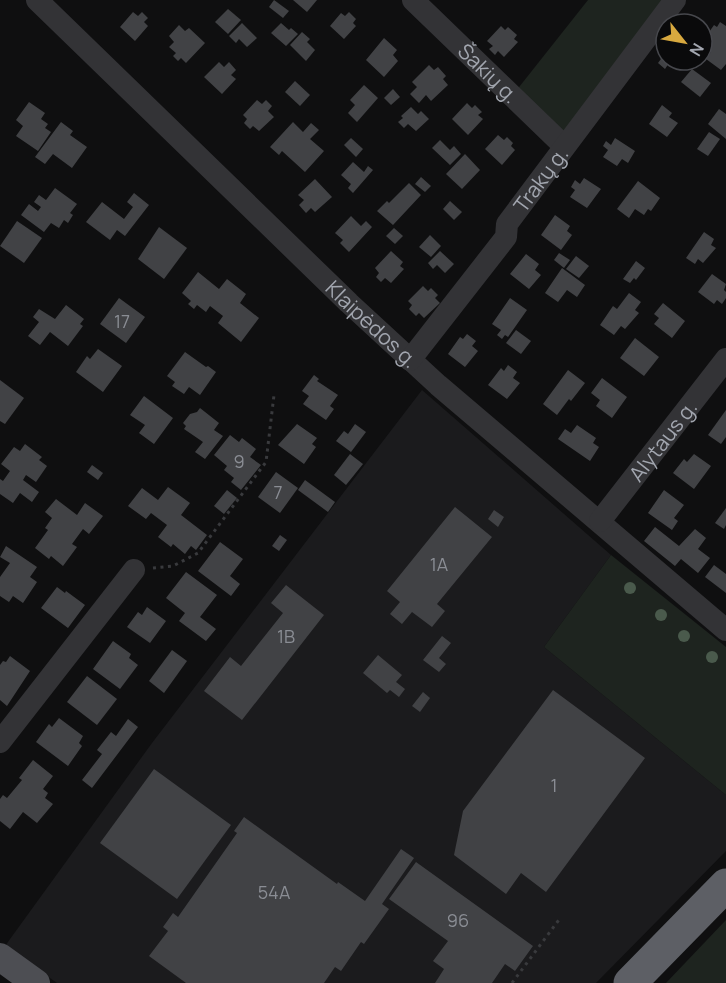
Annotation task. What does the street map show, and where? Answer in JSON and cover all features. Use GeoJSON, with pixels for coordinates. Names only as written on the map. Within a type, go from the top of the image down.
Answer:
{"type":"FeatureCollection","features":[{"type":"Feature","properties":{"kind":"highway"},"geometry":{"type":"LineString","coordinates":[[630,983],[726,885]]}},
{"type":"Feature","properties":{"kind":"main road"},"geometry":{"type":"LineString","coordinates":[[0,957],[36,983]]}},
{"type":"Feature","properties":{"kind":"street","name":"Klaipėdos g."},"geometry":{"type":"LineString","coordinates":[[37,0],[349,303],[446,393],[726,630]]}},
{"type":"Feature","properties":{"kind":"street","name":"Šakių g."},"geometry":{"type":"LineString","coordinates":[[413,0],[564,146]]}},
{"type":"Feature","properties":{"kind":"street","name":"Trakų g."},"geometry":{"type":"LineString","coordinates":[[410,360],[506,237],[507,224],[675,0]]}},
{"type":"Feature","properties":{"kind":"street","name":"Alytaus g."},"geometry":{"type":"LineString","coordinates":[[600,521],[726,359]]}},
{"type":"Feature","properties":{"kind":"street"},"geometry":{"type":"LineString","coordinates":[[0,742],[134,570]]}},
{"type":"Feature","properties":{"kind":"path"},"geometry":{"type":"LineString","coordinates":[[134,570],[173,566],[198,553],[266,462],[274,395]]}},
{"type":"Feature","properties":{"kind":"path"},"geometry":{"type":"LineString","coordinates":[[512,983],[561,917]]}},
{"type":"Feature","properties":{"kind":"shaded area"},"geometry":{"type":"Polygon","coordinates":[[[588,0],[676,0],[667,12],[654,12],[654,29],[564,146],[512,96],[588,0]]]}},
{"type":"Feature","properties":{"kind":"shaded area"},"geometry":{"type":"Polygon","coordinates":[[[422,390],[611,555],[544,647],[726,795],[726,851],[596,983],[57,983],[5,946],[152,743],[422,390]]]}},
{"type":"Feature","properties":{"kind":"shaded area"},"geometry":{"type":"Polygon","coordinates":[[[611,555],[726,647],[726,795],[544,647],[611,555]]]}},
{"type":"Feature","properties":{"kind":"shaded area"},"geometry":{"type":"Polygon","coordinates":[[[726,920],[726,983],[666,983],[726,920]]]}},
{"type":"Feature","properties":{"kind":"building"},"geometry":{"type":"Polygon","coordinates":[[[274,0],[289,11],[283,18],[269,7],[274,0]]]}},
{"type":"Feature","properties":{"kind":"building"},"geometry":{"type":"Polygon","coordinates":[[[293,0],[317,0],[307,12],[293,0]]]}},
{"type":"Feature","properties":{"kind":"building"},"geometry":{"type":"Polygon","coordinates":[[[228,9],[241,20],[228,34],[215,22],[228,9]]]}},
{"type":"Feature","properties":{"kind":"building"},"geometry":{"type":"Polygon","coordinates":[[[133,12],[138,16],[142,12],[148,18],[144,22],[148,26],[135,41],[120,27],[133,12]]]}},
{"type":"Feature","properties":{"kind":"building"},"geometry":{"type":"Polygon","coordinates":[[[349,12],[356,19],[353,23],[356,26],[344,39],[330,26],[341,13],[345,16],[349,12]]]}},
{"type":"Feature","properties":{"kind":"building"},"geometry":{"type":"Polygon","coordinates":[[[720,22],[726,26],[726,64],[721,70],[714,65],[714,25],[717,27],[720,22]]]}},
{"type":"Feature","properties":{"kind":"building"},"geometry":{"type":"Polygon","coordinates":[[[242,23],[257,38],[247,47],[239,39],[236,43],[229,36],[242,23]]]}},
{"type":"Feature","properties":{"kind":"building"},"geometry":{"type":"Polygon","coordinates":[[[281,23],[298,34],[286,46],[271,33],[281,23]]]}},
{"type":"Feature","properties":{"kind":"building"},"geometry":{"type":"Polygon","coordinates":[[[179,25],[185,31],[189,28],[205,43],[186,63],[181,58],[178,61],[173,56],[176,53],[169,47],[174,42],[169,36],[179,25]]]}},
{"type":"Feature","properties":{"kind":"building"},"geometry":{"type":"Polygon","coordinates":[[[501,26],[505,30],[508,27],[517,35],[514,39],[518,42],[504,57],[498,51],[495,55],[489,49],[493,46],[487,41],[501,26]]]}},
{"type":"Feature","properties":{"kind":"building"},"geometry":{"type":"Polygon","coordinates":[[[302,32],[310,39],[307,42],[315,50],[306,61],[290,45],[302,32]]]}},
{"type":"Feature","properties":{"kind":"building"},"geometry":{"type":"Polygon","coordinates":[[[384,38],[397,50],[393,55],[398,61],[384,77],[366,60],[384,38]]]}},
{"type":"Feature","properties":{"kind":"building"},"geometry":{"type":"Polygon","coordinates":[[[219,62],[224,67],[229,62],[236,70],[231,75],[236,79],[222,94],[204,77],[219,62]]]}},
{"type":"Feature","properties":{"kind":"building"},"geometry":{"type":"Polygon","coordinates":[[[429,65],[434,70],[438,67],[446,76],[443,79],[448,85],[431,101],[426,95],[419,103],[410,94],[417,87],[412,82],[429,65]]]}},
{"type":"Feature","properties":{"kind":"building"},"geometry":{"type":"Polygon","coordinates":[[[689,72],[696,72],[711,83],[700,97],[681,82],[689,72]]]}},
{"type":"Feature","properties":{"kind":"building"},"geometry":{"type":"Polygon","coordinates":[[[295,81],[310,95],[300,106],[285,92],[295,81]]]}},
{"type":"Feature","properties":{"kind":"building"},"geometry":{"type":"Polygon","coordinates":[[[364,85],[378,98],[357,122],[348,113],[355,105],[350,100],[364,85]]]}},
{"type":"Feature","properties":{"kind":"building"},"geometry":{"type":"Polygon","coordinates":[[[393,89],[400,97],[391,105],[384,98],[393,89]]]}},
{"type":"Feature","properties":{"kind":"building"},"geometry":{"type":"Polygon","coordinates":[[[257,100],[262,104],[266,100],[272,106],[268,111],[274,117],[259,131],[253,126],[250,129],[244,123],[247,119],[243,115],[257,100]]]}},
{"type":"Feature","properties":{"kind":"building"},"geometry":{"type":"Polygon","coordinates":[[[29,102],[45,113],[41,119],[48,124],[45,128],[51,132],[38,151],[16,136],[23,126],[16,120],[29,102]]]}},
{"type":"Feature","properties":{"kind":"building"},"geometry":{"type":"Polygon","coordinates":[[[467,103],[472,108],[475,105],[482,112],[478,115],[483,119],[468,135],[452,119],[467,103]]]}},
{"type":"Feature","properties":{"kind":"building"},"geometry":{"type":"Polygon","coordinates":[[[662,105],[672,113],[669,117],[678,123],[667,137],[649,124],[662,105]]]}},
{"type":"Feature","properties":{"kind":"building"},"geometry":{"type":"Polygon","coordinates":[[[411,107],[418,114],[421,111],[429,119],[416,131],[408,124],[404,128],[398,122],[411,107]]]}},
{"type":"Feature","properties":{"kind":"building"},"geometry":{"type":"Polygon","coordinates":[[[719,109],[726,114],[726,139],[708,124],[719,109]]]}},
{"type":"Feature","properties":{"kind":"building"},"geometry":{"type":"Polygon","coordinates":[[[61,122],[73,131],[70,135],[87,147],[72,168],[53,154],[45,164],[35,157],[61,122]]]}},
{"type":"Feature","properties":{"kind":"building"},"geometry":{"type":"Polygon","coordinates":[[[293,122],[303,132],[311,123],[319,130],[310,139],[324,151],[305,172],[282,151],[279,155],[270,147],[293,122]]]}},
{"type":"Feature","properties":{"kind":"building"},"geometry":{"type":"Polygon","coordinates":[[[709,132],[720,139],[708,156],[697,149],[709,132]]]}},
{"type":"Feature","properties":{"kind":"building"},"geometry":{"type":"Polygon","coordinates":[[[498,135],[504,140],[507,137],[513,143],[511,146],[515,150],[502,165],[485,149],[498,135]]]}},
{"type":"Feature","properties":{"kind":"building"},"geometry":{"type":"Polygon","coordinates":[[[351,138],[363,149],[356,157],[344,145],[351,138]]]}},
{"type":"Feature","properties":{"kind":"building"},"geometry":{"type":"Polygon","coordinates":[[[615,138],[635,151],[628,163],[622,159],[617,166],[603,157],[608,150],[603,146],[606,141],[611,145],[615,138]]]}},
{"type":"Feature","properties":{"kind":"building"},"geometry":{"type":"Polygon","coordinates":[[[440,140],[450,150],[454,146],[461,154],[450,165],[432,148],[440,140]]]}},
{"type":"Feature","properties":{"kind":"building"},"geometry":{"type":"Polygon","coordinates":[[[465,154],[480,170],[462,189],[446,174],[465,154]]]}},
{"type":"Feature","properties":{"kind":"building"},"geometry":{"type":"Polygon","coordinates":[[[353,162],[364,172],[368,166],[373,170],[353,193],[348,188],[351,184],[341,175],[353,162]]]}},
{"type":"Feature","properties":{"kind":"building"},"geometry":{"type":"Polygon","coordinates":[[[421,177],[431,186],[425,192],[415,184],[421,177]]]}},
{"type":"Feature","properties":{"kind":"building"},"geometry":{"type":"Polygon","coordinates":[[[584,178],[601,189],[587,208],[570,197],[575,190],[571,187],[575,180],[580,184],[584,178]]]}},
{"type":"Feature","properties":{"kind":"building"},"geometry":{"type":"Polygon","coordinates":[[[315,179],[332,197],[315,212],[311,208],[306,213],[299,205],[304,200],[298,195],[315,179]]]}},
{"type":"Feature","properties":{"kind":"building"},"geometry":{"type":"Polygon","coordinates":[[[638,181],[660,198],[651,211],[648,209],[644,215],[635,209],[629,218],[617,209],[638,181]]]}},
{"type":"Feature","properties":{"kind":"building"},"geometry":{"type":"Polygon","coordinates":[[[409,183],[421,195],[393,225],[377,211],[387,201],[389,203],[409,183]]]}},
{"type":"Feature","properties":{"kind":"building"},"geometry":{"type":"Polygon","coordinates":[[[55,188],[77,204],[70,213],[73,215],[68,223],[64,220],[59,228],[51,223],[44,232],[21,215],[29,204],[38,211],[41,207],[34,202],[39,195],[46,200],[55,188]]]}},
{"type":"Feature","properties":{"kind":"building"},"geometry":{"type":"Polygon","coordinates":[[[134,193],[149,205],[125,236],[117,230],[110,240],[86,222],[102,202],[124,219],[133,207],[127,202],[134,193]]]}},
{"type":"Feature","properties":{"kind":"building"},"geometry":{"type":"Polygon","coordinates":[[[450,201],[462,212],[454,220],[443,209],[450,201]]]}},
{"type":"Feature","properties":{"kind":"building"},"geometry":{"type":"Polygon","coordinates":[[[555,215],[570,226],[567,231],[572,235],[561,250],[541,235],[555,215]]]}},
{"type":"Feature","properties":{"kind":"building"},"geometry":{"type":"Polygon","coordinates":[[[351,216],[361,226],[366,221],[372,227],[349,252],[340,243],[343,240],[335,233],[351,216]]]}},
{"type":"Feature","properties":{"kind":"building"},"geometry":{"type":"Polygon","coordinates":[[[17,221],[42,238],[24,263],[0,246],[17,221]]]}},
{"type":"Feature","properties":{"kind":"building"},"geometry":{"type":"Polygon","coordinates":[[[159,227],[187,248],[164,279],[138,259],[159,227]]]}},
{"type":"Feature","properties":{"kind":"building"},"geometry":{"type":"Polygon","coordinates":[[[394,228],[403,236],[395,244],[386,236],[394,228]]]}},
{"type":"Feature","properties":{"kind":"building"},"geometry":{"type":"Polygon","coordinates":[[[704,232],[714,239],[711,245],[716,248],[703,263],[698,259],[695,264],[686,258],[704,232]]]}},
{"type":"Feature","properties":{"kind":"building"},"geometry":{"type":"Polygon","coordinates":[[[430,235],[441,246],[431,257],[419,247],[430,235]]]}},
{"type":"Feature","properties":{"kind":"building"},"geometry":{"type":"Polygon","coordinates":[[[391,251],[403,262],[400,266],[404,269],[391,283],[385,278],[381,282],[376,277],[379,273],[375,268],[391,251]]]}},
{"type":"Feature","properties":{"kind":"building"},"geometry":{"type":"Polygon","coordinates":[[[440,251],[454,264],[445,273],[437,265],[433,269],[428,263],[440,251]]]}},
{"type":"Feature","properties":{"kind":"building"},"geometry":{"type":"Polygon","coordinates":[[[559,253],[570,260],[564,268],[554,260],[559,253]]]}},
{"type":"Feature","properties":{"kind":"building"},"geometry":{"type":"Polygon","coordinates":[[[526,254],[539,264],[535,270],[541,275],[529,289],[510,274],[526,254]]]}},
{"type":"Feature","properties":{"kind":"building"},"geometry":{"type":"Polygon","coordinates":[[[576,256],[589,266],[579,278],[566,269],[576,256]]]}},
{"type":"Feature","properties":{"kind":"building"},"geometry":{"type":"Polygon","coordinates":[[[636,261],[645,268],[636,280],[634,278],[630,283],[623,279],[636,261]]]}},
{"type":"Feature","properties":{"kind":"building"},"geometry":{"type":"Polygon","coordinates":[[[562,268],[585,285],[577,297],[567,290],[558,302],[545,293],[562,268]]]}},
{"type":"Feature","properties":{"kind":"building"},"geometry":{"type":"Polygon","coordinates":[[[198,272],[219,289],[227,279],[246,294],[240,303],[259,318],[241,342],[218,323],[223,316],[210,306],[206,312],[197,305],[194,309],[188,304],[191,301],[182,293],[198,272]]]}},
{"type":"Feature","properties":{"kind":"building"},"geometry":{"type":"Polygon","coordinates":[[[712,274],[726,284],[724,290],[726,298],[722,304],[717,300],[714,304],[698,292],[712,274]]]}},
{"type":"Feature","properties":{"kind":"building"},"geometry":{"type":"Polygon","coordinates":[[[423,286],[428,291],[431,288],[438,295],[435,298],[440,303],[424,318],[419,313],[416,316],[409,309],[412,305],[408,301],[423,286]]]}},
{"type":"Feature","properties":{"kind":"building"},"geometry":{"type":"Polygon","coordinates":[[[629,293],[641,302],[635,310],[639,313],[625,329],[621,326],[614,335],[600,325],[613,306],[617,309],[629,293]]]}},
{"type":"Feature","properties":{"kind":"building"},"geometry":{"type":"Polygon","coordinates":[[[119,298],[145,317],[126,343],[100,324],[119,298]]]}},
{"type":"Feature","properties":{"kind":"building"},"geometry":{"type":"Polygon","coordinates":[[[510,298],[527,310],[508,337],[505,335],[502,339],[497,335],[501,330],[492,324],[510,298]]]}},
{"type":"Feature","properties":{"kind":"building"},"geometry":{"type":"Polygon","coordinates":[[[663,303],[685,321],[672,338],[654,324],[659,318],[654,314],[663,303]]]}},
{"type":"Feature","properties":{"kind":"building"},"geometry":{"type":"Polygon","coordinates":[[[66,305],[84,319],[80,324],[83,326],[68,346],[50,332],[40,345],[28,336],[39,322],[33,317],[39,309],[55,319],[66,305]]]}},
{"type":"Feature","properties":{"kind":"building"},"geometry":{"type":"Polygon","coordinates":[[[516,330],[531,341],[521,354],[506,343],[516,330]]]}},
{"type":"Feature","properties":{"kind":"building"},"geometry":{"type":"Polygon","coordinates":[[[467,334],[476,341],[472,346],[478,351],[465,367],[448,354],[460,337],[463,339],[467,334]]]}},
{"type":"Feature","properties":{"kind":"building"},"geometry":{"type":"Polygon","coordinates":[[[635,338],[659,357],[644,376],[620,358],[635,338]]]}},
{"type":"Feature","properties":{"kind":"building"},"geometry":{"type":"Polygon","coordinates":[[[98,349],[122,366],[103,392],[76,372],[87,356],[90,359],[98,349]]]}},
{"type":"Feature","properties":{"kind":"building"},"geometry":{"type":"Polygon","coordinates":[[[185,352],[216,372],[200,395],[189,387],[184,394],[172,386],[175,382],[167,376],[185,352]]]}},
{"type":"Feature","properties":{"kind":"building"},"geometry":{"type":"Polygon","coordinates":[[[508,365],[517,372],[513,378],[520,383],[507,399],[488,385],[501,368],[504,371],[508,365]]]}},
{"type":"Feature","properties":{"kind":"building"},"geometry":{"type":"Polygon","coordinates":[[[568,370],[585,383],[557,415],[543,404],[568,370]]]}},
{"type":"Feature","properties":{"kind":"building"},"geometry":{"type":"Polygon","coordinates":[[[314,375],[319,379],[317,381],[338,395],[330,406],[334,409],[326,420],[303,404],[309,396],[302,391],[314,375]]]}},
{"type":"Feature","properties":{"kind":"building"},"geometry":{"type":"Polygon","coordinates":[[[602,378],[627,397],[612,418],[596,406],[600,400],[591,393],[602,378]]]}},
{"type":"Feature","properties":{"kind":"building"},"geometry":{"type":"Polygon","coordinates":[[[0,380],[24,398],[5,424],[0,421],[0,380]]]}},
{"type":"Feature","properties":{"kind":"building"},"geometry":{"type":"Polygon","coordinates":[[[144,396],[173,418],[154,444],[139,433],[145,425],[130,415],[144,396]]]}},
{"type":"Feature","properties":{"kind":"building"},"geometry":{"type":"Polygon","coordinates":[[[200,408],[219,423],[214,430],[223,436],[205,459],[195,452],[203,442],[184,429],[186,426],[183,423],[190,414],[197,412],[200,408]]]}},
{"type":"Feature","properties":{"kind":"building"},"geometry":{"type":"Polygon","coordinates":[[[726,410],[726,437],[721,444],[708,435],[726,410]]]}},
{"type":"Feature","properties":{"kind":"building"},"geometry":{"type":"Polygon","coordinates":[[[297,424],[317,438],[312,444],[316,447],[304,464],[278,445],[297,424]]]}},
{"type":"Feature","properties":{"kind":"building"},"geometry":{"type":"Polygon","coordinates":[[[355,424],[366,432],[351,452],[336,441],[344,431],[348,434],[355,424]]]}},
{"type":"Feature","properties":{"kind":"building"},"geometry":{"type":"Polygon","coordinates":[[[577,425],[596,438],[593,443],[599,447],[590,461],[558,439],[565,429],[571,433],[577,425]]]}},
{"type":"Feature","properties":{"kind":"building"},"geometry":{"type":"Polygon","coordinates":[[[230,435],[239,442],[242,438],[256,449],[250,457],[261,465],[241,490],[231,482],[234,478],[224,470],[227,466],[214,455],[230,435]]]}},
{"type":"Feature","properties":{"kind":"building"},"geometry":{"type":"Polygon","coordinates":[[[25,444],[42,457],[39,460],[47,466],[36,482],[26,475],[23,480],[39,492],[32,502],[20,493],[13,503],[0,494],[0,479],[3,481],[10,471],[1,464],[14,447],[20,451],[25,444]]]}},
{"type":"Feature","properties":{"kind":"building"},"geometry":{"type":"Polygon","coordinates":[[[350,454],[363,464],[346,485],[334,475],[350,454]]]}},
{"type":"Feature","properties":{"kind":"building"},"geometry":{"type":"Polygon","coordinates":[[[694,454],[711,466],[694,489],[673,473],[684,459],[687,462],[694,454]]]}},
{"type":"Feature","properties":{"kind":"building"},"geometry":{"type":"Polygon","coordinates":[[[92,465],[103,473],[98,480],[87,472],[92,465]]]}},
{"type":"Feature","properties":{"kind":"building"},"geometry":{"type":"Polygon","coordinates":[[[276,472],[298,488],[280,513],[258,497],[276,472]]]}},
{"type":"Feature","properties":{"kind":"building"},"geometry":{"type":"Polygon","coordinates":[[[305,480],[335,502],[328,512],[298,490],[305,480]]]}},
{"type":"Feature","properties":{"kind":"building"},"geometry":{"type":"Polygon","coordinates":[[[168,487],[190,503],[181,515],[207,535],[196,550],[191,546],[185,554],[173,544],[171,547],[158,537],[167,525],[151,513],[146,519],[128,506],[142,488],[158,500],[168,487]]]}},
{"type":"Feature","properties":{"kind":"building"},"geometry":{"type":"Polygon","coordinates":[[[227,490],[237,498],[224,514],[214,506],[227,490]]]}},
{"type":"Feature","properties":{"kind":"building"},"geometry":{"type":"Polygon","coordinates":[[[664,490],[684,505],[674,518],[678,521],[672,530],[648,513],[664,490]]]}},
{"type":"Feature","properties":{"kind":"building"},"geometry":{"type":"Polygon","coordinates":[[[56,499],[77,515],[85,503],[103,516],[89,534],[83,529],[72,544],[77,547],[63,566],[51,556],[49,559],[35,548],[48,530],[45,528],[52,518],[45,512],[56,499]]]}},
{"type":"Feature","properties":{"kind":"building"},"geometry":{"type":"Polygon","coordinates":[[[455,507],[492,537],[437,604],[445,611],[432,627],[412,612],[402,624],[390,614],[400,602],[387,591],[455,507]]]}},
{"type":"Feature","properties":{"kind":"building"},"geometry":{"type":"Polygon","coordinates":[[[726,508],[726,525],[724,529],[715,523],[726,508]]]}},
{"type":"Feature","properties":{"kind":"building"},"geometry":{"type":"Polygon","coordinates":[[[494,510],[504,517],[498,527],[488,519],[494,510]]]}},
{"type":"Feature","properties":{"kind":"building"},"geometry":{"type":"Polygon","coordinates":[[[655,527],[679,546],[695,529],[706,538],[698,549],[710,558],[698,573],[681,559],[675,566],[644,541],[655,527]]]}},
{"type":"Feature","properties":{"kind":"building"},"geometry":{"type":"Polygon","coordinates":[[[280,535],[287,540],[279,551],[272,546],[280,535]]]}},
{"type":"Feature","properties":{"kind":"building"},"geometry":{"type":"Polygon","coordinates":[[[220,542],[243,559],[230,576],[240,584],[231,596],[198,571],[220,542]]]}},
{"type":"Feature","properties":{"kind":"building"},"geometry":{"type":"Polygon","coordinates":[[[6,546],[37,567],[30,577],[37,582],[23,603],[13,596],[9,602],[0,596],[0,577],[10,563],[0,557],[6,546]]]}},
{"type":"Feature","properties":{"kind":"building"},"geometry":{"type":"Polygon","coordinates":[[[714,565],[726,574],[726,593],[705,577],[714,565]]]}},
{"type":"Feature","properties":{"kind":"building"},"geometry":{"type":"Polygon","coordinates":[[[186,572],[217,595],[200,617],[216,629],[206,641],[179,621],[185,613],[166,598],[186,572]]]}},
{"type":"Feature","properties":{"kind":"building"},"geometry":{"type":"Polygon","coordinates":[[[286,585],[324,615],[242,720],[204,691],[230,657],[241,666],[283,613],[271,603],[286,585]]]}},
{"type":"Feature","properties":{"kind":"building"},"geometry":{"type":"Polygon","coordinates":[[[57,587],[85,605],[68,628],[41,608],[57,587]]]}},
{"type":"Feature","properties":{"kind":"building"},"geometry":{"type":"Polygon","coordinates":[[[147,607],[166,621],[150,643],[127,627],[138,612],[142,615],[147,607]]]}},
{"type":"Feature","properties":{"kind":"building"},"geometry":{"type":"Polygon","coordinates":[[[442,636],[451,643],[439,658],[446,664],[439,672],[423,660],[442,636]]]}},
{"type":"Feature","properties":{"kind":"building"},"geometry":{"type":"Polygon","coordinates":[[[113,641],[131,654],[129,658],[138,665],[120,689],[93,669],[113,641]]]}},
{"type":"Feature","properties":{"kind":"building"},"geometry":{"type":"Polygon","coordinates":[[[172,650],[187,661],[164,693],[149,681],[172,650]]]}},
{"type":"Feature","properties":{"kind":"building"},"geometry":{"type":"Polygon","coordinates":[[[378,655],[402,675],[396,682],[405,689],[399,697],[390,690],[387,693],[363,673],[378,655]]]}},
{"type":"Feature","properties":{"kind":"building"},"geometry":{"type":"Polygon","coordinates":[[[10,656],[30,671],[7,706],[0,700],[0,665],[10,656]]]}},
{"type":"Feature","properties":{"kind":"building"},"geometry":{"type":"Polygon","coordinates":[[[87,676],[117,699],[97,725],[67,702],[87,676]]]}},
{"type":"Feature","properties":{"kind":"building"},"geometry":{"type":"Polygon","coordinates":[[[553,690],[645,758],[546,892],[521,873],[506,894],[454,855],[463,811],[553,690]]]}},
{"type":"Feature","properties":{"kind":"building"},"geometry":{"type":"Polygon","coordinates":[[[423,692],[430,698],[420,712],[412,706],[423,692]]]}},
{"type":"Feature","properties":{"kind":"building"},"geometry":{"type":"Polygon","coordinates":[[[59,718],[83,736],[79,743],[82,746],[68,766],[36,742],[49,724],[52,727],[59,718]]]}},
{"type":"Feature","properties":{"kind":"building"},"geometry":{"type":"Polygon","coordinates":[[[128,719],[138,727],[92,788],[82,780],[102,754],[97,750],[111,732],[116,736],[128,719]]]}},
{"type":"Feature","properties":{"kind":"building"},"geometry":{"type":"Polygon","coordinates":[[[33,760],[53,776],[43,789],[48,793],[45,798],[53,804],[37,823],[23,812],[10,829],[0,821],[0,799],[3,795],[7,798],[22,780],[19,778],[33,760]]]}},
{"type":"Feature","properties":{"kind":"building"},"geometry":{"type":"Polygon","coordinates":[[[154,769],[231,825],[177,899],[100,843],[154,769]]]}},
{"type":"Feature","properties":{"kind":"building"},"geometry":{"type":"Polygon","coordinates":[[[244,817],[337,884],[338,882],[365,901],[401,849],[414,858],[382,904],[389,909],[364,944],[361,942],[341,971],[335,967],[324,983],[186,983],[149,956],[168,931],[163,927],[173,913],[178,917],[237,833],[234,831],[244,817]]]}},
{"type":"Feature","properties":{"kind":"building"},"geometry":{"type":"Polygon","coordinates":[[[416,862],[533,946],[515,971],[505,964],[492,983],[435,983],[444,969],[433,961],[448,941],[389,899],[416,862]]]}}]}
